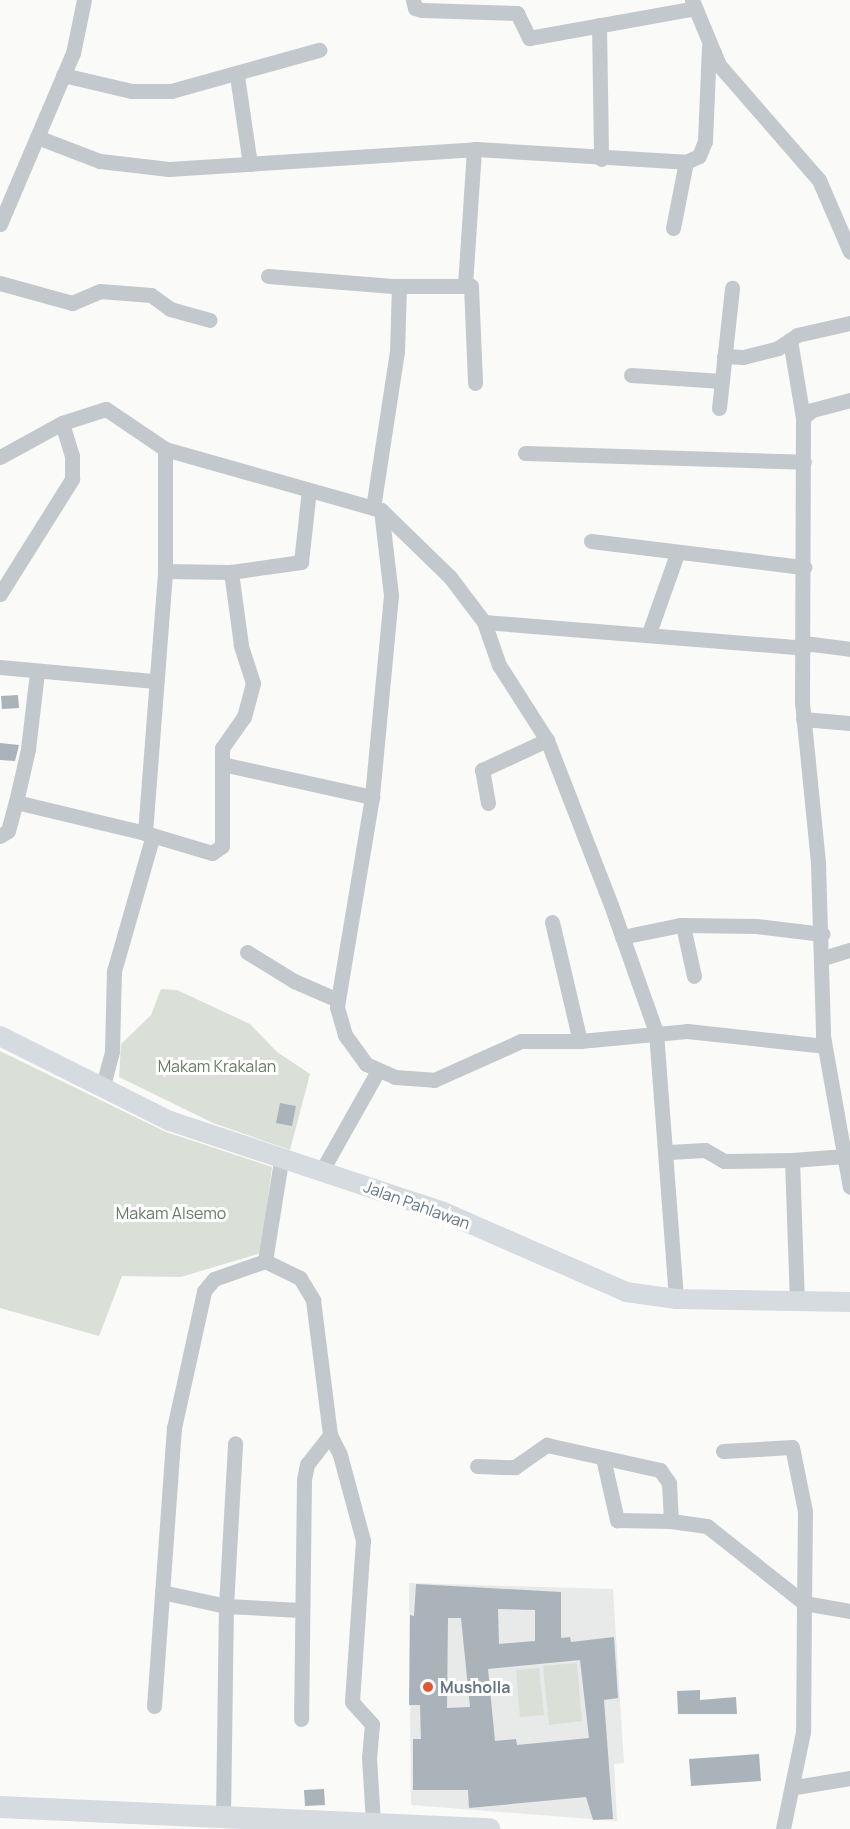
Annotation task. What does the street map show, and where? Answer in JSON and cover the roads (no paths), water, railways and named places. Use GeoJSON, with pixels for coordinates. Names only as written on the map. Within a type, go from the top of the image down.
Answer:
{"type":"FeatureCollection","features":[{"type":"Feature","properties":{"kind":"highway"},"geometry":{"type":"LineString","coordinates":[[0,1807],[238,1821],[490,1829]]}},
{"type":"Feature","properties":{"kind":"main road","name":"Jalan Pahlawan"},"geometry":{"type":"LineString","coordinates":[[0,1036],[170,1121],[281,1161],[441,1211],[612,1287],[676,1299],[850,1302]]}},
{"type":"Feature","properties":{"kind":"street"},"geometry":{"type":"LineString","coordinates":[[0,224],[63,75],[84,0]]}},
{"type":"Feature","properties":{"kind":"street"},"geometry":{"type":"LineString","coordinates":[[413,0],[415,8],[422,10],[517,13],[527,38],[693,4],[709,47],[726,73],[815,173],[850,252]]}},
{"type":"Feature","properties":{"kind":"street"},"geometry":{"type":"LineString","coordinates":[[599,25],[601,159]]}},
{"type":"Feature","properties":{"kind":"street"},"geometry":{"type":"LineString","coordinates":[[37,137],[89,158],[128,166],[169,169],[474,149],[601,159],[686,162],[699,156],[705,141],[709,47]]}},
{"type":"Feature","properties":{"kind":"street"},"geometry":{"type":"LineString","coordinates":[[63,75],[114,88],[156,92],[237,76],[319,50]]}},
{"type":"Feature","properties":{"kind":"street"},"geometry":{"type":"LineString","coordinates":[[237,76],[250,164]]}},
{"type":"Feature","properties":{"kind":"street"},"geometry":{"type":"LineString","coordinates":[[465,285],[474,149]]}},
{"type":"Feature","properties":{"kind":"street"},"geometry":{"type":"LineString","coordinates":[[673,228],[686,162]]}},
{"type":"Feature","properties":{"kind":"street"},"geometry":{"type":"LineString","coordinates":[[268,276],[399,286],[465,285],[474,292],[475,383]]}},
{"type":"Feature","properties":{"kind":"street"},"geometry":{"type":"LineString","coordinates":[[399,286],[397,352],[377,509],[391,595],[372,797],[338,1000],[338,1015],[345,1035],[356,1054],[378,1071],[434,1080],[521,1041],[580,1041],[656,1032],[720,1033],[824,1046]]}},
{"type":"Feature","properties":{"kind":"street"},"geometry":{"type":"LineString","coordinates":[[1,288],[72,303],[96,291],[151,295],[170,309],[210,320]]}},
{"type":"Feature","properties":{"kind":"street"},"geometry":{"type":"LineString","coordinates":[[719,408],[732,288]]}},
{"type":"Feature","properties":{"kind":"street"},"geometry":{"type":"LineString","coordinates":[[724,356],[743,357],[778,348],[790,340],[850,323]]}},
{"type":"Feature","properties":{"kind":"street"},"geometry":{"type":"LineString","coordinates":[[790,340],[803,418],[802,720],[823,934],[824,1046],[847,1160],[850,1187]]}},
{"type":"Feature","properties":{"kind":"street"},"geometry":{"type":"LineString","coordinates":[[631,375],[722,381]]}},
{"type":"Feature","properties":{"kind":"street"},"geometry":{"type":"LineString","coordinates":[[803,418],[812,410],[850,400]]}},
{"type":"Feature","properties":{"kind":"street"},"geometry":{"type":"LineString","coordinates":[[0,457],[62,423],[109,410],[165,449],[377,509],[450,577],[484,622],[500,665],[547,740],[656,1032],[668,1152],[676,1299]]}},
{"type":"Feature","properties":{"kind":"street"},"geometry":{"type":"LineString","coordinates":[[0,594],[72,479],[72,456],[62,423]]}},
{"type":"Feature","properties":{"kind":"street"},"geometry":{"type":"LineString","coordinates":[[102,1089],[112,1051],[114,971],[149,834],[155,681],[165,571],[165,449]]}},
{"type":"Feature","properties":{"kind":"street"},"geometry":{"type":"LineString","coordinates":[[525,453],[804,462]]}},
{"type":"Feature","properties":{"kind":"street"},"geometry":{"type":"LineString","coordinates":[[165,571],[231,572],[303,560],[309,490]]}},
{"type":"Feature","properties":{"kind":"street"},"geometry":{"type":"LineString","coordinates":[[591,541],[677,554],[804,567]]}},
{"type":"Feature","properties":{"kind":"street"},"geometry":{"type":"LineString","coordinates":[[649,633],[677,554]]}},
{"type":"Feature","properties":{"kind":"street"},"geometry":{"type":"LineString","coordinates":[[15,802],[149,834],[212,853],[220,849],[222,748],[244,717],[253,683],[241,645],[231,572]]}},
{"type":"Feature","properties":{"kind":"street"},"geometry":{"type":"LineString","coordinates":[[484,622],[850,649]]}},
{"type":"Feature","properties":{"kind":"street"},"geometry":{"type":"LineString","coordinates":[[0,667],[155,681]]}},
{"type":"Feature","properties":{"kind":"street"},"geometry":{"type":"LineString","coordinates":[[0,836],[8,831],[28,749],[37,672]]}},
{"type":"Feature","properties":{"kind":"street"},"geometry":{"type":"LineString","coordinates":[[802,720],[850,723]]}},
{"type":"Feature","properties":{"kind":"street"},"geometry":{"type":"LineString","coordinates":[[488,803],[482,770],[547,740]]}},
{"type":"Feature","properties":{"kind":"street"},"geometry":{"type":"LineString","coordinates":[[222,764],[372,797]]}},
{"type":"Feature","properties":{"kind":"street"},"geometry":{"type":"LineString","coordinates":[[552,922],[580,1041]]}},
{"type":"Feature","properties":{"kind":"street"},"geometry":{"type":"LineString","coordinates":[[622,937],[683,926],[756,926],[823,934]]}},
{"type":"Feature","properties":{"kind":"street"},"geometry":{"type":"LineString","coordinates":[[683,926],[694,976]]}},
{"type":"Feature","properties":{"kind":"street"},"geometry":{"type":"LineString","coordinates":[[823,958],[850,950]]}},
{"type":"Feature","properties":{"kind":"street"},"geometry":{"type":"LineString","coordinates":[[247,952],[294,981],[338,1000]]}},
{"type":"Feature","properties":{"kind":"street"},"geometry":{"type":"LineString","coordinates":[[321,1172],[378,1071]]}},
{"type":"Feature","properties":{"kind":"street"},"geometry":{"type":"LineString","coordinates":[[668,1152],[705,1150],[724,1161],[847,1160]]}},
{"type":"Feature","properties":{"kind":"street"},"geometry":{"type":"LineString","coordinates":[[792,1160],[797,1300]]}},
{"type":"Feature","properties":{"kind":"street"},"geometry":{"type":"LineString","coordinates":[[265,1261],[281,1161]]}},
{"type":"Feature","properties":{"kind":"street"},"geometry":{"type":"LineString","coordinates":[[154,1706],[174,1428],[204,1291],[214,1279],[265,1261],[300,1278],[313,1300],[330,1435],[340,1455],[363,1540],[352,1701],[372,1724],[367,1824]]}},
{"type":"Feature","properties":{"kind":"street"},"geometry":{"type":"LineString","coordinates":[[300,1719],[300,1610],[307,1464],[330,1435]]}},
{"type":"Feature","properties":{"kind":"street"},"geometry":{"type":"LineString","coordinates":[[235,1443],[226,1606],[238,1821]]}},
{"type":"Feature","properties":{"kind":"street"},"geometry":{"type":"LineString","coordinates":[[477,1466],[515,1467],[547,1445],[663,1472],[669,1486],[671,1521]]}},
{"type":"Feature","properties":{"kind":"street"},"geometry":{"type":"LineString","coordinates":[[723,1451],[787,1446],[795,1451],[805,1511],[802,1732],[795,1787],[783,1829]]}},
{"type":"Feature","properties":{"kind":"street"},"geometry":{"type":"LineString","coordinates":[[603,1458],[617,1520],[671,1521],[707,1526],[804,1603],[850,1611]]}},
{"type":"Feature","properties":{"kind":"street"},"geometry":{"type":"LineString","coordinates":[[162,1592],[226,1606],[300,1610]]}},
{"type":"Feature","properties":{"kind":"street"},"geometry":{"type":"LineString","coordinates":[[795,1787],[850,1778]]}},
{"type":"Feature","properties":{"kind":"place","name":"Musholla"},"geometry":{"type":"Point","coordinates":[428,1687]}},
{"type":"Feature","properties":{"kind":"park label","name":"Makam Krakalan"},"geometry":{"type":"Point","coordinates":[217,1066]}},
{"type":"Feature","properties":{"kind":"park label","name":"Makam Alsemo"},"geometry":{"type":"Point","coordinates":[171,1213]}}]}
